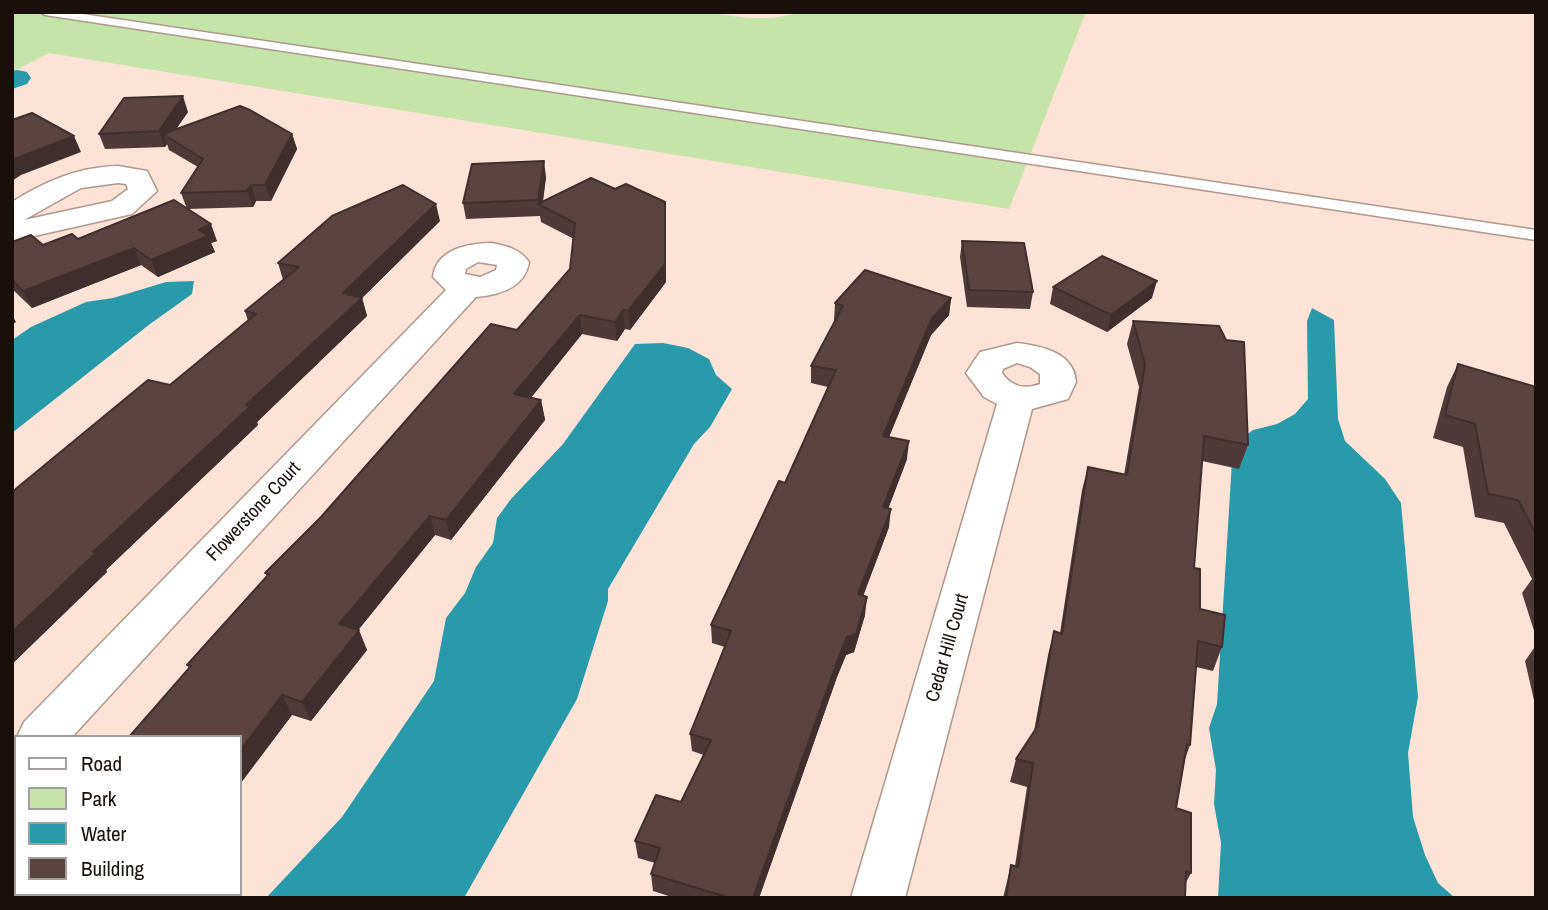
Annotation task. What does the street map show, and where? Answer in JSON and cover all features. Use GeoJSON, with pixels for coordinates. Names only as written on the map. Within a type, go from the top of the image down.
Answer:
{"type":"FeatureCollection","features":[{"type":"Feature","properties":{"kind":"street"},"geometry":{"type":"LineString","coordinates":[[12,215],[74,180],[111,173],[137,177],[143,191],[122,208],[12,232]]}},
{"type":"Feature","properties":{"kind":"street","name":"Flowerstone Court"},"geometry":{"type":"LineString","coordinates":[[43,735],[467,287]]}},
{"type":"Feature","properties":{"kind":"street","name":"Cedar Hill Court"},"geometry":{"type":"LineString","coordinates":[[878,898],[1017,398]]}},
{"type":"Feature","properties":{"kind":"lane"},"geometry":{"type":"LineString","coordinates":[[45,12],[1536,235]]}},
{"type":"Feature","properties":{"kind":"green space"},"geometry":{"type":"Polygon","coordinates":[[[12,12],[707,12],[754,18],[801,12],[1086,12],[1009,209],[49,53],[12,72],[12,12]]]}},
{"type":"Feature","properties":{"kind":"water"},"geometry":{"type":"Polygon","coordinates":[[[194,281],[192,294],[12,433],[12,340],[31,327],[86,302],[113,298],[166,282],[194,281]]]}},
{"type":"Feature","properties":{"kind":"water"},"geometry":{"type":"Polygon","coordinates":[[[1312,308],[1334,320],[1338,419],[1345,441],[1385,479],[1401,503],[1418,697],[1408,753],[1413,817],[1425,855],[1438,883],[1455,898],[1218,898],[1221,843],[1214,804],[1216,770],[1209,728],[1217,704],[1233,445],[1253,430],[1277,424],[1295,414],[1308,399],[1307,321],[1312,308]]]}},
{"type":"Feature","properties":{"kind":"water"},"geometry":{"type":"Polygon","coordinates":[[[663,343],[688,348],[709,359],[716,375],[732,389],[710,427],[694,444],[608,589],[608,601],[577,699],[464,898],[266,898],[342,817],[434,681],[446,618],[465,593],[476,567],[493,543],[497,518],[511,499],[563,444],[635,344],[663,343]]]}},
{"type":"Feature","properties":{"kind":"building"},"geometry":{"type":"Polygon","coordinates":[[[183,96],[159,131],[99,134],[124,98],[183,96]]]}},
{"type":"Feature","properties":{"kind":"building"},"geometry":{"type":"Polygon","coordinates":[[[240,106],[292,134],[265,185],[251,185],[247,191],[181,193],[203,159],[163,134],[240,106]]]}},
{"type":"Feature","properties":{"kind":"building"},"geometry":{"type":"Polygon","coordinates":[[[32,113],[74,136],[12,160],[12,120],[32,113]]]}},
{"type":"Feature","properties":{"kind":"building"},"geometry":{"type":"Polygon","coordinates":[[[544,161],[538,200],[463,203],[472,164],[544,161]]]}},
{"type":"Feature","properties":{"kind":"building"},"geometry":{"type":"Polygon","coordinates":[[[591,178],[615,189],[626,184],[665,202],[665,264],[628,311],[623,310],[615,322],[580,315],[514,394],[541,400],[446,520],[430,516],[339,624],[359,630],[302,702],[282,695],[242,748],[242,735],[131,735],[191,666],[187,665],[269,574],[265,573],[321,517],[491,324],[517,330],[570,269],[575,223],[538,204],[591,178]]]}},
{"type":"Feature","properties":{"kind":"building"},"geometry":{"type":"Polygon","coordinates":[[[403,185],[436,204],[343,293],[362,298],[246,405],[251,406],[93,552],[96,553],[12,632],[12,492],[148,380],[170,385],[256,314],[245,311],[299,267],[278,263],[332,216],[403,185]]]}},
{"type":"Feature","properties":{"kind":"building"},"geometry":{"type":"Polygon","coordinates":[[[174,200],[211,224],[199,230],[208,236],[151,260],[134,248],[23,291],[12,280],[12,242],[31,235],[43,245],[72,234],[78,239],[174,200]]]}},
{"type":"Feature","properties":{"kind":"building"},"geometry":{"type":"Polygon","coordinates":[[[962,241],[1024,243],[1033,292],[969,290],[962,241]]]}},
{"type":"Feature","properties":{"kind":"building"},"geometry":{"type":"Polygon","coordinates":[[[1102,256],[1157,281],[1111,315],[1053,287],[1102,256]]]}},
{"type":"Feature","properties":{"kind":"building"},"geometry":{"type":"Polygon","coordinates":[[[865,270],[951,298],[932,318],[883,436],[909,441],[883,507],[891,509],[858,594],[867,597],[856,634],[847,637],[838,659],[753,898],[730,898],[651,874],[660,848],[635,841],[656,795],[681,802],[711,740],[690,734],[731,631],[711,625],[779,481],[785,483],[836,370],[811,366],[843,306],[835,303],[865,270]]]}},
{"type":"Feature","properties":{"kind":"building"},"geometry":{"type":"Polygon","coordinates":[[[1133,321],[1219,326],[1226,340],[1244,342],[1248,445],[1204,436],[1194,568],[1200,569],[1200,609],[1225,615],[1222,647],[1198,641],[1190,745],[1187,744],[1176,808],[1191,813],[1191,873],[1186,871],[1185,898],[1006,898],[1011,865],[1018,867],[1033,763],[1016,759],[1037,727],[1054,631],[1062,634],[1088,467],[1127,475],[1145,364],[1133,321]]]}},
{"type":"Feature","properties":{"kind":"building"},"geometry":{"type":"Polygon","coordinates":[[[1458,364],[1536,387],[1536,534],[1518,500],[1488,494],[1475,424],[1445,415],[1458,364]]]}},
{"type":"Feature","properties":{"kind":"building"},"geometry":{"type":"Polygon","coordinates":[[[14,868],[14,896],[156,896],[12,898],[14,868]]]}},
{"type":"Feature","properties":{"kind":"waterway"},"geometry":{"type":"LineString","coordinates":[[12,81],[18,78]]}}]}
